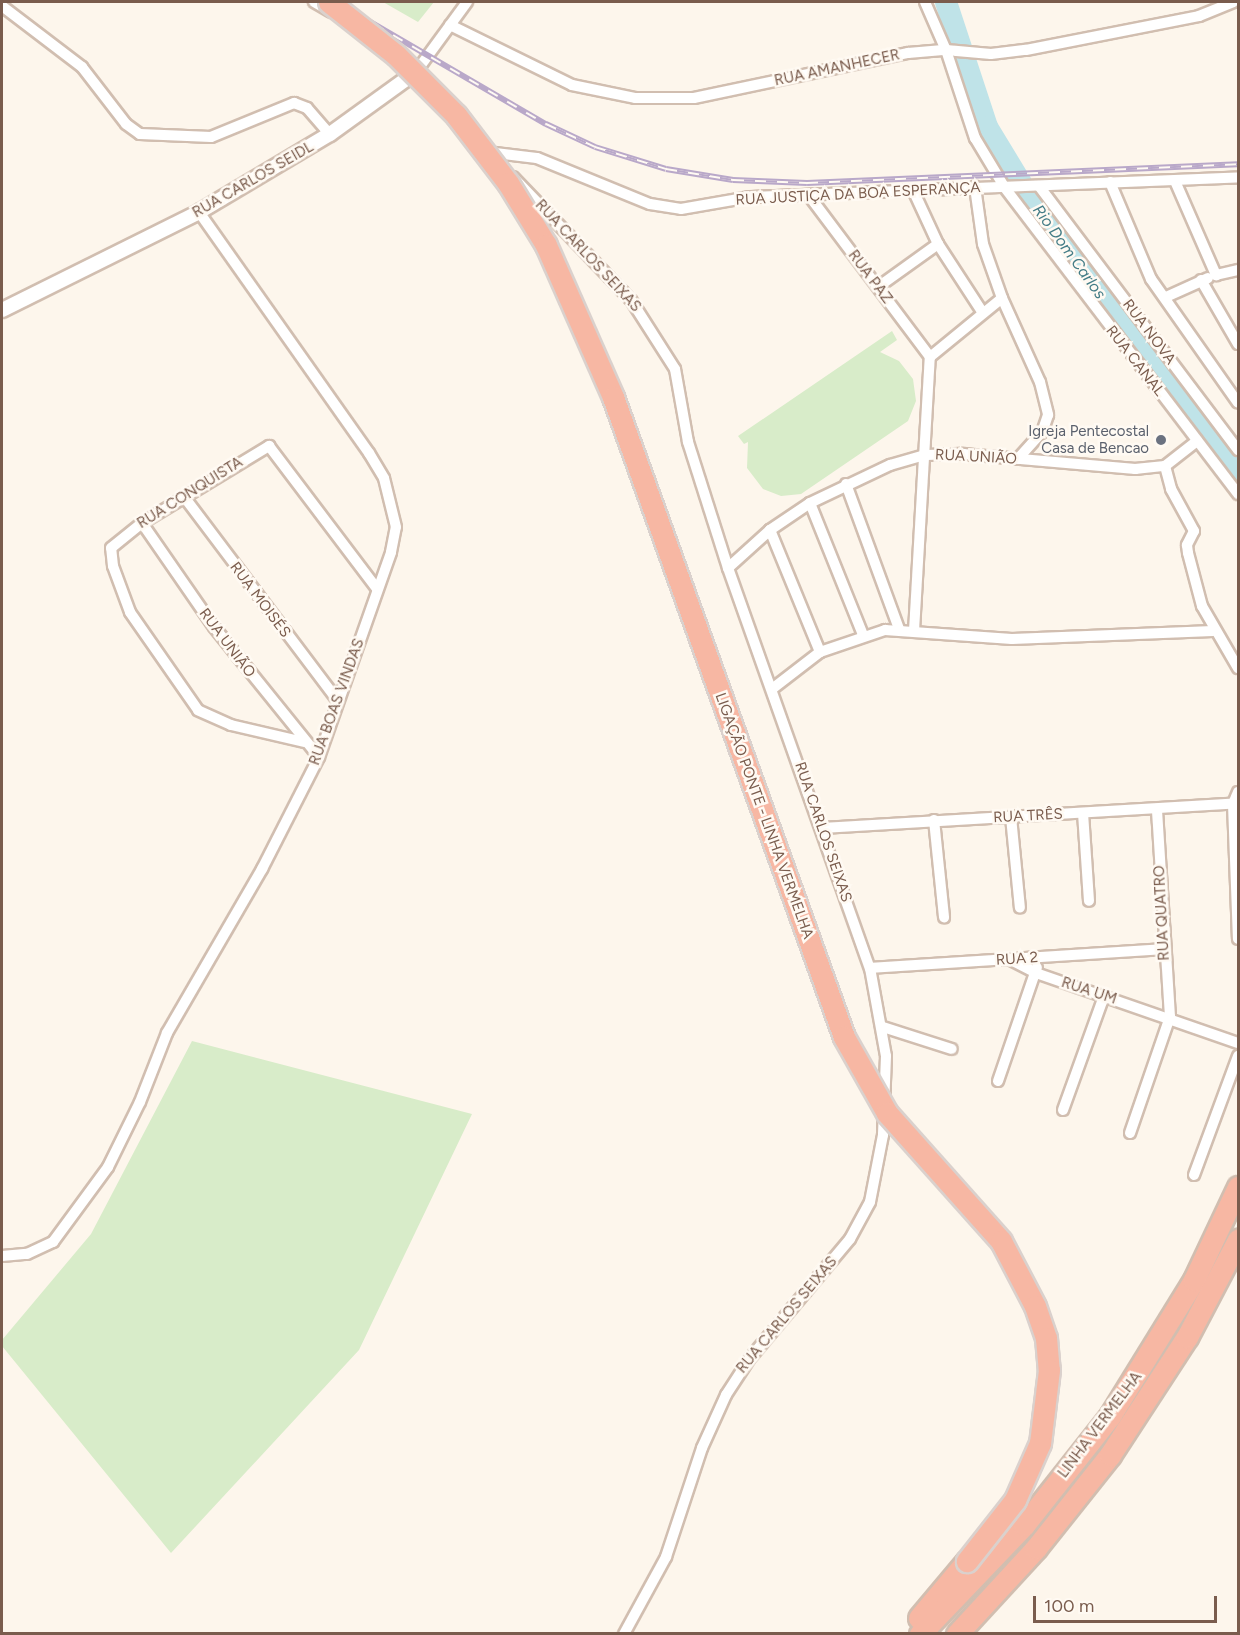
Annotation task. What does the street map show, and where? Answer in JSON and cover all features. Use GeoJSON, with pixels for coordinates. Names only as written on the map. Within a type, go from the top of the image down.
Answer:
{"type":"FeatureCollection","features":[{"type":"Feature","properties":{"kind":"highway","name":"LIGAÇÃO PONTE - LINHA VERMELHA"},"geometry":{"type":"LineString","coordinates":[[329,2],[400,59],[456,115],[501,173],[546,245],[613,397],[844,1037],[888,1113],[991,1227],[1033,1300],[1046,1338],[1049,1366],[1041,1440],[1015,1500],[907,1634]]}},
{"type":"Feature","properties":{"kind":"highway","name":"LINHA VERMELHA"},"geometry":{"type":"LineString","coordinates":[[920,1634],[1024,1525],[1110,1416],[1194,1280],[1239,1187]]}},
{"type":"Feature","properties":{"kind":"highway","name":"LINHA VERMELHA"},"geometry":{"type":"LineString","coordinates":[[957,1634],[1036,1548],[1110,1455],[1187,1337],[1239,1240]]}},
{"type":"Feature","properties":{"kind":"street","name":"RUA CARLOS SEIXAS"},"geometry":{"type":"LineString","coordinates":[[314,2],[416,72],[459,126],[631,300],[666,351],[675,369],[688,442],[728,568],[823,828],[870,968],[883,1027],[887,1078],[883,1135],[870,1202],[850,1239],[744,1365],[726,1395],[702,1449],[666,1557],[624,1634]]}},
{"type":"Feature","properties":{"kind":"street","name":"RUA CARLOS SEIDL"},"geometry":{"type":"LineString","coordinates":[[2,310],[199,212],[330,134],[416,72],[467,2]]}},
{"type":"Feature","properties":{"kind":"street","name":"RUA CANAL"},"geometry":{"type":"LineString","coordinates":[[925,2],[951,51],[975,138],[1197,441],[1239,494]]}},
{"type":"Feature","properties":{"kind":"street","name":"RUA AMANHECER"},"geometry":{"type":"LineString","coordinates":[[450,25],[572,85],[635,98],[694,98],[908,53],[951,51],[1000,54],[1026,50],[1200,16],[1233,2]]}},
{"type":"Feature","properties":{"kind":"street"},"geometry":{"type":"LineString","coordinates":[[2,6],[82,66],[126,124],[140,134],[211,136],[294,103],[307,108],[330,134]]}},
{"type":"Feature","properties":{"kind":"street","name":"RUA JUSTIÇA DA BOA ESPERANÇA"},"geometry":{"type":"LineString","coordinates":[[487,152],[537,158],[668,208],[750,197],[810,197],[975,186],[1010,188],[1239,177]]}},
{"type":"Feature","properties":{"kind":"street"},"geometry":{"type":"LineString","coordinates":[[1175,181],[1216,275]]}},
{"type":"Feature","properties":{"kind":"street"},"geometry":{"type":"LineString","coordinates":[[1110,182],[1138,256],[1239,403]]}},
{"type":"Feature","properties":{"kind":"street"},"geometry":{"type":"LineString","coordinates":[[975,186],[983,244],[1002,298],[1033,364],[1048,415],[1042,432],[1018,459]]}},
{"type":"Feature","properties":{"kind":"street","name":"RUA NOVA"},"geometry":{"type":"LineString","coordinates":[[1034,186],[1239,450]]}},
{"type":"Feature","properties":{"kind":"street"},"geometry":{"type":"LineString","coordinates":[[913,190],[938,244],[983,313]]}},
{"type":"Feature","properties":{"kind":"street","name":"RUA PAZ"},"geometry":{"type":"LineString","coordinates":[[810,197],[930,357]]}},
{"type":"Feature","properties":{"kind":"street","name":"RUA BOAS VINDAS"},"geometry":{"type":"LineString","coordinates":[[2,1256],[27,1254],[53,1242],[108,1167],[140,1102],[167,1033],[262,869],[319,757],[396,527],[384,478],[341,410],[199,212]]}},
{"type":"Feature","properties":{"kind":"street"},"geometry":{"type":"LineString","coordinates":[[878,287],[938,244]]}},
{"type":"Feature","properties":{"kind":"street"},"geometry":{"type":"LineString","coordinates":[[1166,297],[1201,280],[1239,270]]}},
{"type":"Feature","properties":{"kind":"street"},"geometry":{"type":"LineString","coordinates":[[1201,280],[1239,344]]}},
{"type":"Feature","properties":{"kind":"street"},"geometry":{"type":"LineString","coordinates":[[914,631],[930,357],[1002,298]]}},
{"type":"Feature","properties":{"kind":"street"},"geometry":{"type":"LineString","coordinates":[[1197,441],[1164,466],[1171,489],[1194,531],[1187,544],[1196,586],[1214,631],[1239,668]]}},
{"type":"Feature","properties":{"kind":"street","name":"RUA CONQUISTA"},"geometry":{"type":"LineString","coordinates":[[304,742],[214,720],[192,703],[130,612],[110,554],[122,537],[142,523],[259,450],[271,447],[377,589]]}},
{"type":"Feature","properties":{"kind":"street"},"geometry":{"type":"LineString","coordinates":[[728,568],[770,530],[810,503],[846,484],[926,455]]}},
{"type":"Feature","properties":{"kind":"street","name":"RUA UNIÃO"},"geometry":{"type":"LineString","coordinates":[[926,455],[1018,459],[1135,469],[1164,466]]}},
{"type":"Feature","properties":{"kind":"street"},"geometry":{"type":"LineString","coordinates":[[846,484],[899,629]]}},
{"type":"Feature","properties":{"kind":"street","name":"RUA MOISÉS"},"geometry":{"type":"LineString","coordinates":[[185,498],[337,699]]}},
{"type":"Feature","properties":{"kind":"street"},"geometry":{"type":"LineString","coordinates":[[810,503],[863,635]]}},
{"type":"Feature","properties":{"kind":"street","name":"RUA UNIÃO"},"geometry":{"type":"LineString","coordinates":[[142,523],[214,627],[304,742],[319,757]]}},
{"type":"Feature","properties":{"kind":"street"},"geometry":{"type":"LineString","coordinates":[[770,530],[820,652]]}},
{"type":"Feature","properties":{"kind":"street"},"geometry":{"type":"LineString","coordinates":[[772,689],[820,652],[863,635],[899,629],[1012,639],[1214,631]]}},
{"type":"Feature","properties":{"kind":"street"},"geometry":{"type":"LineString","coordinates":[[1239,792],[1233,804],[1239,939]]}},
{"type":"Feature","properties":{"kind":"street","name":"RUA TRÊS"},"geometry":{"type":"LineString","coordinates":[[823,828],[1233,804]]}},
{"type":"Feature","properties":{"kind":"street","name":"RUA QUATRO"},"geometry":{"type":"LineString","coordinates":[[1157,809],[1170,1017]]}},
{"type":"Feature","properties":{"kind":"street"},"geometry":{"type":"LineString","coordinates":[[1083,813],[1089,901]]}},
{"type":"Feature","properties":{"kind":"street"},"geometry":{"type":"LineString","coordinates":[[1011,818],[1020,908]]}},
{"type":"Feature","properties":{"kind":"street"},"geometry":{"type":"LineString","coordinates":[[934,820],[944,917]]}},
{"type":"Feature","properties":{"kind":"street","name":"RUA 2"},"geometry":{"type":"LineString","coordinates":[[870,968],[1164,949]]}},
{"type":"Feature","properties":{"kind":"street"},"geometry":{"type":"LineString","coordinates":[[998,1081],[1041,957]]}},
{"type":"Feature","properties":{"kind":"street","name":"RUA UM"},"geometry":{"type":"LineString","coordinates":[[1010,960],[1036,973],[1170,1017],[1239,1043]]}},
{"type":"Feature","properties":{"kind":"street"},"geometry":{"type":"LineString","coordinates":[[1063,1110],[1104,996]]}},
{"type":"Feature","properties":{"kind":"street"},"geometry":{"type":"LineString","coordinates":[[1130,1133],[1170,1017]]}},
{"type":"Feature","properties":{"kind":"street"},"geometry":{"type":"LineString","coordinates":[[883,1027],[952,1049]]}},
{"type":"Feature","properties":{"kind":"street"},"geometry":{"type":"LineString","coordinates":[[1194,1175],[1239,1056]]}},
{"type":"Feature","properties":{"kind":"green space"},"geometry":{"type":"Polygon","coordinates":[[[383,2],[434,2],[418,22],[383,2]]]}},
{"type":"Feature","properties":{"kind":"green space"},"geometry":{"type":"Polygon","coordinates":[[[892,331],[897,340],[880,352],[899,361],[913,379],[916,401],[908,421],[801,494],[781,496],[763,489],[747,468],[748,442],[744,444],[738,436],[892,331]]]}},
{"type":"Feature","properties":{"kind":"green space"},"geometry":{"type":"Polygon","coordinates":[[[192,1041],[472,1114],[359,1350],[171,1553],[2,1346],[2,1340],[91,1234],[192,1041]]]}},
{"type":"Feature","properties":{"kind":"waterway","name":"Rio Dom Carlos"},"geometry":{"type":"LineString","coordinates":[[946,2],[987,127],[1040,214],[1238,477]]}},
{"type":"Feature","properties":{"kind":"railway"},"geometry":{"type":"LineString","coordinates":[[336,2],[546,124],[595,147],[666,169],[733,180],[807,183],[1238,164]]}},
{"type":"Feature","properties":{"kind":"place","name":"Igreja Pentecostal Casa de Bencao"},"geometry":{"type":"Point","coordinates":[1161,440]}}]}
